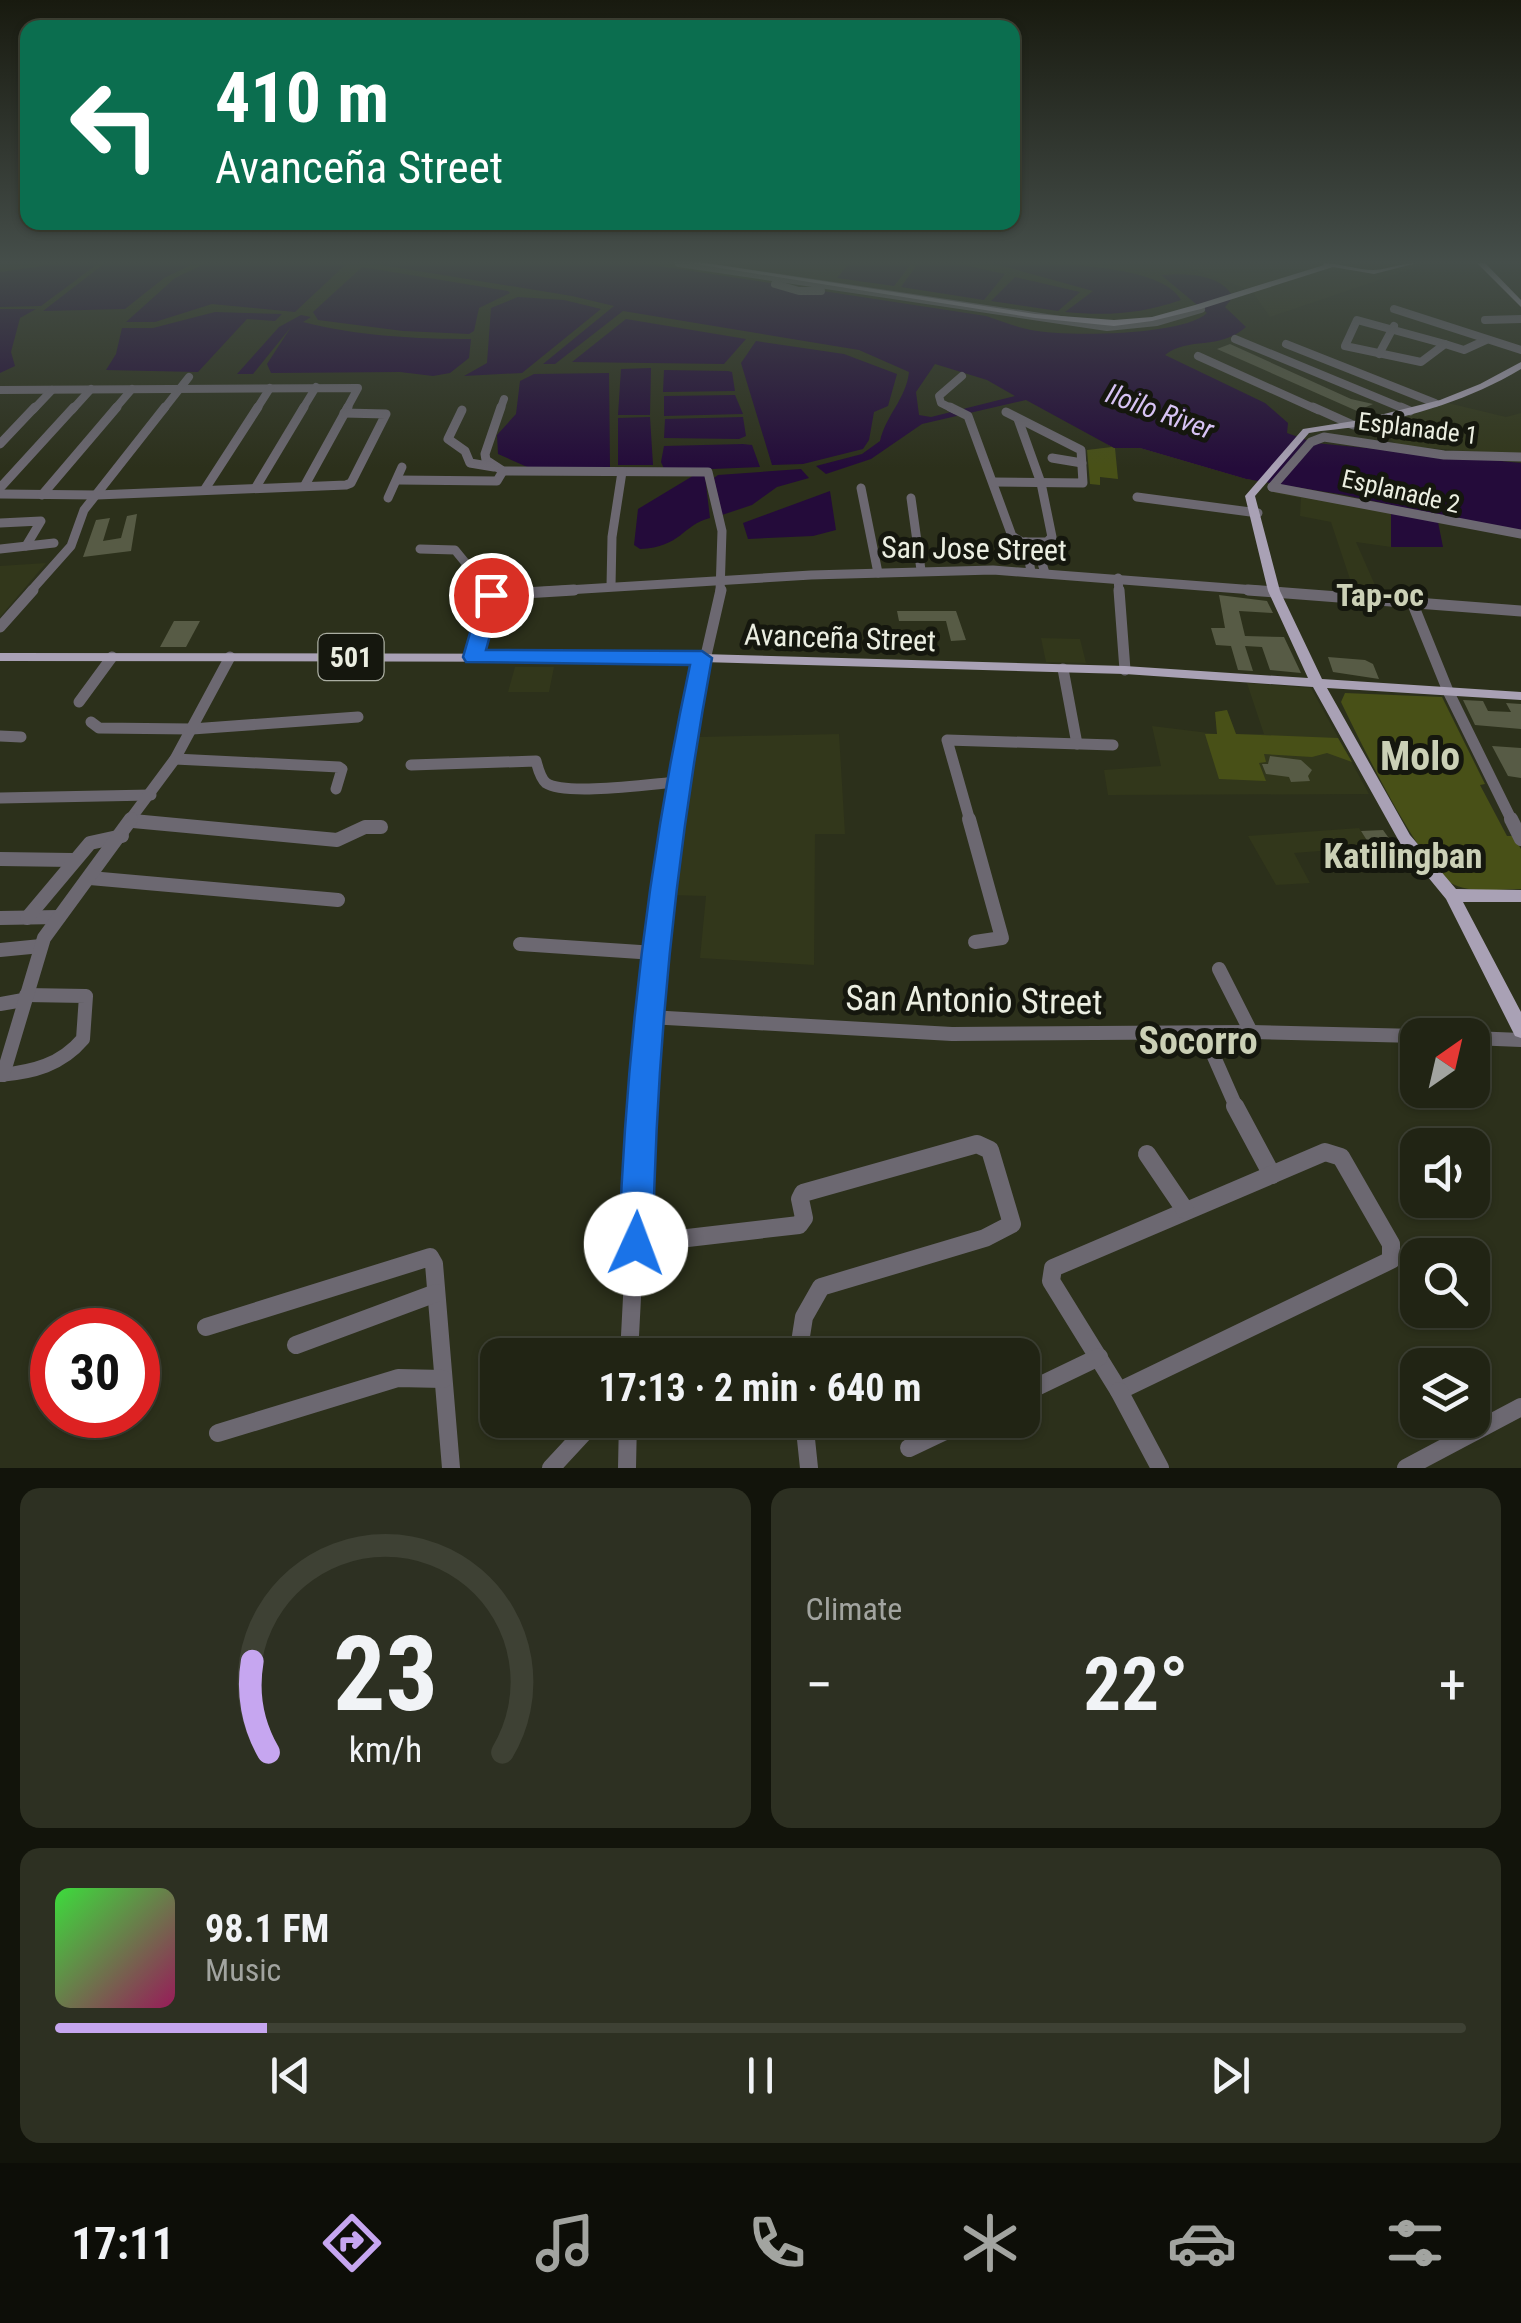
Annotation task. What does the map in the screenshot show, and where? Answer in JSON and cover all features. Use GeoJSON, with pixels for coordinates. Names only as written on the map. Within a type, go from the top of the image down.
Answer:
{"type":"FeatureCollection","features":[{"type":"Feature","properties":{"kind":"main road"},"geometry":{"type":"LineString","coordinates":[[1521,366],[1435,404],[1307,437],[1250,496],[1258,513],[1274,591],[1318,684],[1405,838],[1452,895],[1521,1030]]}},
{"type":"Feature","properties":{"kind":"main road","name":"Avanceña Street"},"geometry":{"type":"LineString","coordinates":[[0,658],[702,658],[1125,670],[1318,684]]}},
{"type":"Feature","properties":{"kind":"main road","name":"501"},"geometry":{"type":"LineString","coordinates":[[1318,684],[1521,696]]}},
{"type":"Feature","properties":{"kind":"main road"},"geometry":{"type":"LineString","coordinates":[[1452,895],[1521,896]]}},
{"type":"Feature","properties":{"kind":"street"},"geometry":{"type":"LineString","coordinates":[[1350,332],[1345,346],[1421,362],[1446,343]]}},
{"type":"Feature","properties":{"kind":"street"},"geometry":{"type":"LineString","coordinates":[[1379,354],[1391,332]]}},
{"type":"Feature","properties":{"kind":"street"},"geometry":{"type":"LineString","coordinates":[[1411,332],[1464,350],[1486,340]]}},
{"type":"Feature","properties":{"kind":"street"},"geometry":{"type":"LineString","coordinates":[[1466,332],[1521,350]]}},
{"type":"Feature","properties":{"kind":"street"},"geometry":{"type":"LineString","coordinates":[[1235,339],[1407,411]]}},
{"type":"Feature","properties":{"kind":"street"},"geometry":{"type":"LineString","coordinates":[[1286,344],[1435,404]]}},
{"type":"Feature","properties":{"kind":"street"},"geometry":{"type":"LineString","coordinates":[[1206,353],[1198,356],[1353,424]]}},
{"type":"Feature","properties":{"kind":"street"},"geometry":{"type":"LineString","coordinates":[[962,376],[939,396],[941,403],[968,416],[1012,536],[1047,542],[1052,537],[1041,483],[1018,419]]}},
{"type":"Feature","properties":{"kind":"street"},"geometry":{"type":"LineString","coordinates":[[0,626],[71,546],[84,510],[189,377]]}},
{"type":"Feature","properties":{"kind":"street"},"geometry":{"type":"LineString","coordinates":[[256,487],[316,387]]}},
{"type":"Feature","properties":{"kind":"street"},"geometry":{"type":"LineString","coordinates":[[205,489],[270,388]]}},
{"type":"Feature","properties":{"kind":"street"},"geometry":{"type":"LineString","coordinates":[[0,390],[358,388],[305,484]]}},
{"type":"Feature","properties":{"kind":"street"},"geometry":{"type":"LineString","coordinates":[[42,496],[132,389]]}},
{"type":"Feature","properties":{"kind":"street"},"geometry":{"type":"LineString","coordinates":[[0,444],[52,390]]}},
{"type":"Feature","properties":{"kind":"street"},"geometry":{"type":"LineString","coordinates":[[0,491],[90,390]]}},
{"type":"Feature","properties":{"kind":"street"},"geometry":{"type":"LineString","coordinates":[[503,470],[484,458],[504,399]]}},
{"type":"Feature","properties":{"kind":"street"},"geometry":{"type":"LineString","coordinates":[[462,410],[448,439],[465,451],[470,463],[503,470],[711,474],[722,531],[722,581],[677,782],[655,952],[639,1135],[631,1338]]}},
{"type":"Feature","properties":{"kind":"street"},"geometry":{"type":"LineString","coordinates":[[992,482],[1083,483],[1081,450],[1006,412]]}},
{"type":"Feature","properties":{"kind":"street"},"geometry":{"type":"LineString","coordinates":[[0,491],[97,496],[351,482],[386,414],[344,413]]}},
{"type":"Feature","properties":{"kind":"street","name":"Esplanade 1"},"geometry":{"type":"LineString","coordinates":[[1307,437],[1385,443],[1460,456],[1521,457]]}},
{"type":"Feature","properties":{"kind":"street","name":"Esplanade 2"},"geometry":{"type":"LineString","coordinates":[[1307,437],[1273,486],[1521,534]]}},
{"type":"Feature","properties":{"kind":"street"},"geometry":{"type":"LineString","coordinates":[[1062,440],[1051,444],[1052,456],[1082,462]]}},
{"type":"Feature","properties":{"kind":"street"},"geometry":{"type":"LineString","coordinates":[[388,498],[402,467]]}},
{"type":"Feature","properties":{"kind":"street"},"geometry":{"type":"LineString","coordinates":[[398,480],[498,482],[503,470]]}},
{"type":"Feature","properties":{"kind":"street"},"geometry":{"type":"LineString","coordinates":[[611,586],[612,537],[622,472]]}},
{"type":"Feature","properties":{"kind":"street"},"geometry":{"type":"LineString","coordinates":[[861,488],[878,572]]}},
{"type":"Feature","properties":{"kind":"street"},"geometry":{"type":"LineString","coordinates":[[1137,497],[1258,513]]}},
{"type":"Feature","properties":{"kind":"street"},"geometry":{"type":"LineString","coordinates":[[911,498],[921,570]]}},
{"type":"Feature","properties":{"kind":"street"},"geometry":{"type":"LineString","coordinates":[[0,523],[40,522],[26,546]]}},
{"type":"Feature","properties":{"kind":"street"},"geometry":{"type":"LineString","coordinates":[[1031,542],[1031,572]]}},
{"type":"Feature","properties":{"kind":"street"},"geometry":{"type":"LineString","coordinates":[[1031,542],[1044,573]]}},
{"type":"Feature","properties":{"kind":"street"},"geometry":{"type":"LineString","coordinates":[[0,548],[54,543]]}},
{"type":"Feature","properties":{"kind":"street"},"geometry":{"type":"LineString","coordinates":[[420,549],[455,550],[473,572],[494,577],[473,657]]}},
{"type":"Feature","properties":{"kind":"street","name":"San Jose Street"},"geometry":{"type":"LineString","coordinates":[[491,595],[921,570],[1031,572],[1521,611]]}},
{"type":"Feature","properties":{"kind":"street"},"geometry":{"type":"LineString","coordinates":[[1118,578],[1125,670]]}},
{"type":"Feature","properties":{"kind":"street"},"geometry":{"type":"LineString","coordinates":[[1412,602],[1448,691],[1521,839]]}},
{"type":"Feature","properties":{"kind":"street"},"geometry":{"type":"LineString","coordinates":[[0,1004],[25,998],[86,996],[85,1031],[77,1047],[31,1073],[1,1075],[25,998],[41,946],[175,759],[230,657]]}},
{"type":"Feature","properties":{"kind":"street"},"geometry":{"type":"LineString","coordinates":[[79,702],[112,658]]}},
{"type":"Feature","properties":{"kind":"street"},"geometry":{"type":"LineString","coordinates":[[1063,669],[1076,744]]}},
{"type":"Feature","properties":{"kind":"street"},"geometry":{"type":"LineString","coordinates":[[91,722],[99,728],[192,729],[358,717]]}},
{"type":"Feature","properties":{"kind":"street"},"geometry":{"type":"LineString","coordinates":[[0,736],[22,736]]}},
{"type":"Feature","properties":{"kind":"street"},"geometry":{"type":"LineString","coordinates":[[975,942],[1002,938],[947,740],[1113,744]]}},
{"type":"Feature","properties":{"kind":"street"},"geometry":{"type":"LineString","coordinates":[[175,759],[339,767],[342,769],[336,789]]}},
{"type":"Feature","properties":{"kind":"street"},"geometry":{"type":"LineString","coordinates":[[411,765],[536,762],[542,780],[549,785],[586,789],[677,782]]}},
{"type":"Feature","properties":{"kind":"street"},"geometry":{"type":"LineString","coordinates":[[0,798],[151,795]]}},
{"type":"Feature","properties":{"kind":"street"},"geometry":{"type":"LineString","coordinates":[[133,821],[337,840],[366,827],[381,827]]}},
{"type":"Feature","properties":{"kind":"street"},"geometry":{"type":"LineString","coordinates":[[27,918],[72,860],[95,839],[122,836]]}},
{"type":"Feature","properties":{"kind":"street"},"geometry":{"type":"LineString","coordinates":[[0,859],[72,860]]}},
{"type":"Feature","properties":{"kind":"street"},"geometry":{"type":"LineString","coordinates":[[90,878],[338,900]]}},
{"type":"Feature","properties":{"kind":"street"},"geometry":{"type":"LineString","coordinates":[[0,918],[59,917]]}},
{"type":"Feature","properties":{"kind":"street"},"geometry":{"type":"LineString","coordinates":[[520,944],[655,952]]}},
{"type":"Feature","properties":{"kind":"street"},"geometry":{"type":"LineString","coordinates":[[0,950],[41,946]]}},
{"type":"Feature","properties":{"kind":"street"},"geometry":{"type":"LineString","coordinates":[[1219,969],[1250,1032]]}},
{"type":"Feature","properties":{"kind":"street","name":"San Antonio Street"},"geometry":{"type":"LineString","coordinates":[[649,1017],[952,1034],[1250,1032],[1400,1036]]}},
{"type":"Feature","properties":{"kind":"street"},"geometry":{"type":"LineString","coordinates":[[1204,1034],[1230,1096],[1272,1175]]}},
{"type":"Feature","properties":{"kind":"street"},"geometry":{"type":"LineString","coordinates":[[1490,1039],[1521,1040]]}},
{"type":"Feature","properties":{"kind":"street"},"geometry":{"type":"LineString","coordinates":[[636,1244],[799,1225],[804,1218],[802,1193],[962,1147],[977,1144],[990,1150],[1012,1224],[985,1238],[821,1287],[804,1316],[801,1338]]}},
{"type":"Feature","properties":{"kind":"street"},"geometry":{"type":"LineString","coordinates":[[1119,1391],[1392,1260],[1391,1244],[1341,1157],[1325,1152],[1053,1268],[1052,1281],[1119,1391],[1160,1468]]}},
{"type":"Feature","properties":{"kind":"street"},"geometry":{"type":"LineString","coordinates":[[1147,1154],[1186,1210]]}},
{"type":"Feature","properties":{"kind":"street"},"geometry":{"type":"LineString","coordinates":[[206,1327],[425,1256],[434,1264],[450,1468]]}},
{"type":"Feature","properties":{"kind":"street"},"geometry":{"type":"LineString","coordinates":[[296,1346],[436,1292]]}},
{"type":"Feature","properties":{"kind":"street"},"geometry":{"type":"LineString","coordinates":[[1040,1386],[1099,1358]]}},
{"type":"Feature","properties":{"kind":"street"},"geometry":{"type":"LineString","coordinates":[[218,1433],[398,1378],[444,1379]]}},
{"type":"Feature","properties":{"kind":"street"},"geometry":{"type":"LineString","coordinates":[[1406,1468],[1521,1407]]}},
{"type":"Feature","properties":{"kind":"street"},"geometry":{"type":"LineString","coordinates":[[551,1468],[579,1438]]}},
{"type":"Feature","properties":{"kind":"street"},"geometry":{"type":"LineString","coordinates":[[627,1468],[628,1438]]}},
{"type":"Feature","properties":{"kind":"street"},"geometry":{"type":"LineString","coordinates":[[806,1438],[809,1468]]}},
{"type":"Feature","properties":{"kind":"street"},"geometry":{"type":"LineString","coordinates":[[909,1448],[930,1438]]}},
{"type":"Feature","properties":{"kind":"shaded area"},"geometry":{"type":"Polygon","coordinates":[[[1448,403],[1506,417],[1521,413],[1521,456],[1397,445],[1375,426],[1448,403]]]}},
{"type":"Feature","properties":{"kind":"shaded area"},"geometry":{"type":"Polygon","coordinates":[[[1277,489],[1391,511],[1391,547],[1356,542],[1378,592],[1354,591],[1331,522],[1300,516],[1301,498],[1274,493],[1277,489]]]}},
{"type":"Feature","properties":{"kind":"shaded area"},"geometry":{"type":"Polygon","coordinates":[[[46,563],[0,617],[0,566],[46,563]]]}},
{"type":"Feature","properties":{"kind":"shaded area"},"geometry":{"type":"Polygon","coordinates":[[[1041,638],[1080,639],[1086,663],[1046,662],[1041,638]]]}},
{"type":"Feature","properties":{"kind":"shaded area"},"geometry":{"type":"Polygon","coordinates":[[[515,667],[554,667],[549,692],[508,692],[515,667]]]}},
{"type":"Feature","properties":{"kind":"shaded area"},"geometry":{"type":"Polygon","coordinates":[[[1247,683],[1311,688],[1369,794],[1108,795],[1104,770],[1161,766],[1152,726],[1217,734],[1215,712],[1227,710],[1236,734],[1264,734],[1247,683]]]}},
{"type":"Feature","properties":{"kind":"shaded area"},"geometry":{"type":"Polygon","coordinates":[[[839,734],[845,834],[815,834],[814,965],[700,958],[706,896],[670,895],[699,737],[839,734]]]}},
{"type":"Feature","properties":{"kind":"shaded area"},"geometry":{"type":"Polygon","coordinates":[[[1359,828],[1372,847],[1294,853],[1310,883],[1276,885],[1248,836],[1359,828]]]}},
{"type":"Feature","properties":{"kind":"green space"},"geometry":{"type":"Polygon","coordinates":[[[1096,437],[1254,475],[1252,480],[1246,479],[1140,448],[1115,448],[1118,479],[1100,477],[1100,485],[1090,484],[1087,450],[1112,447],[1096,437]]]}},
{"type":"Feature","properties":{"kind":"green space"},"geometry":{"type":"Polygon","coordinates":[[[1345,693],[1442,697],[1485,784],[1480,785],[1507,836],[1513,836],[1521,849],[1521,889],[1467,889],[1451,883],[1438,871],[1407,827],[1376,771],[1341,702],[1345,693]]]}},
{"type":"Feature","properties":{"kind":"green space"},"geometry":{"type":"Polygon","coordinates":[[[1227,710],[1236,734],[1338,738],[1352,762],[1327,753],[1312,757],[1264,754],[1266,762],[1259,763],[1266,781],[1219,779],[1205,734],[1217,734],[1215,712],[1227,710]]]}},
{"type":"Feature","properties":{"kind":"water"},"geometry":{"type":"Polygon","coordinates":[[[0,332],[16,332],[11,352],[15,366],[0,373],[0,332]]]}},
{"type":"Feature","properties":{"kind":"water"},"geometry":{"type":"Polygon","coordinates":[[[121,332],[235,332],[198,372],[106,370],[116,354],[121,332]]]}},
{"type":"Feature","properties":{"kind":"water"},"geometry":{"type":"Polygon","coordinates":[[[275,332],[287,332],[253,374],[237,374],[275,332]]]}},
{"type":"Feature","properties":{"kind":"water"},"geometry":{"type":"Polygon","coordinates":[[[288,332],[471,339],[469,358],[450,373],[433,376],[400,372],[271,373],[267,364],[288,332]]]}},
{"type":"Feature","properties":{"kind":"water"},"geometry":{"type":"Polygon","coordinates":[[[414,332],[473,332],[469,334],[414,332]]]}},
{"type":"Feature","properties":{"kind":"water"},"geometry":{"type":"Polygon","coordinates":[[[489,332],[573,332],[522,373],[464,376],[487,363],[489,332]]]}},
{"type":"Feature","properties":{"kind":"water"},"geometry":{"type":"Polygon","coordinates":[[[583,332],[597,332],[555,364],[543,364],[583,332]]]}},
{"type":"Feature","properties":{"kind":"water"},"geometry":{"type":"Polygon","coordinates":[[[610,332],[701,332],[746,339],[724,364],[572,362],[610,332]]]}},
{"type":"Feature","properties":{"kind":"water","name":"Iloilo River"},"geometry":{"type":"Polygon","coordinates":[[[747,332],[1240,332],[1225,339],[1174,349],[1165,355],[1265,403],[1288,423],[1287,433],[1315,443],[1521,463],[1521,533],[1345,495],[1246,479],[1140,448],[1114,448],[1026,400],[922,424],[871,459],[826,474],[816,466],[862,454],[880,441],[904,391],[909,372],[859,350],[747,332]],[[935,364],[916,392],[919,415],[931,417],[1015,396],[987,380],[935,364]]]}},
{"type":"Feature","properties":{"kind":"water"},"geometry":{"type":"Polygon","coordinates":[[[756,341],[844,354],[897,374],[888,406],[874,412],[869,440],[863,449],[803,464],[772,465],[741,363],[756,341]]]}},
{"type":"Feature","properties":{"kind":"water"},"geometry":{"type":"Polygon","coordinates":[[[651,368],[650,415],[618,415],[621,369],[651,368]]]}},
{"type":"Feature","properties":{"kind":"water"},"geometry":{"type":"Polygon","coordinates":[[[664,370],[732,372],[735,391],[663,392],[664,370]]]}},
{"type":"Feature","properties":{"kind":"water"},"geometry":{"type":"Polygon","coordinates":[[[609,373],[610,468],[534,470],[498,454],[497,435],[516,414],[520,381],[534,374],[609,373]]]}},
{"type":"Feature","properties":{"kind":"water"},"geometry":{"type":"Polygon","coordinates":[[[735,395],[743,414],[664,416],[664,396],[735,395]]]}},
{"type":"Feature","properties":{"kind":"water"},"geometry":{"type":"Polygon","coordinates":[[[650,417],[653,465],[618,465],[618,418],[650,417]]]}},
{"type":"Feature","properties":{"kind":"water"},"geometry":{"type":"Polygon","coordinates":[[[743,417],[746,436],[739,439],[664,438],[665,419],[743,417]]]}},
{"type":"Feature","properties":{"kind":"water"},"geometry":{"type":"Polygon","coordinates":[[[752,445],[760,467],[665,471],[661,462],[664,446],[752,445]]]}},
{"type":"Feature","properties":{"kind":"water"},"geometry":{"type":"Polygon","coordinates":[[[801,469],[809,478],[777,487],[752,505],[722,515],[714,478],[718,475],[801,469]]]}},
{"type":"Feature","properties":{"kind":"water"},"geometry":{"type":"Polygon","coordinates":[[[696,474],[705,476],[710,518],[665,544],[640,549],[634,545],[638,509],[696,474]]]}},
{"type":"Feature","properties":{"kind":"water"},"geometry":{"type":"Polygon","coordinates":[[[830,491],[836,530],[813,536],[748,539],[743,523],[830,491]]]}},
{"type":"Feature","properties":{"kind":"water"},"geometry":{"type":"Polygon","coordinates":[[[1391,511],[1438,522],[1443,547],[1391,547],[1391,511]]]}},
{"type":"Feature","properties":{"kind":"building"},"geometry":{"type":"Polygon","coordinates":[[[1230,344],[1351,399],[1373,404],[1357,411],[1217,349],[1230,344]]]}},
{"type":"Feature","properties":{"kind":"building"},"geometry":{"type":"Polygon","coordinates":[[[137,514],[131,551],[83,557],[96,520],[110,518],[103,541],[121,538],[127,516],[137,514]]]}},
{"type":"Feature","properties":{"kind":"building"},"geometry":{"type":"Polygon","coordinates":[[[1219,595],[1267,601],[1273,613],[1239,611],[1245,636],[1284,637],[1301,673],[1270,670],[1262,647],[1245,646],[1253,671],[1238,670],[1231,646],[1216,645],[1211,628],[1225,628],[1219,595]]]}},
{"type":"Feature","properties":{"kind":"building"},"geometry":{"type":"Polygon","coordinates":[[[897,611],[956,611],[966,640],[951,641],[946,621],[899,621],[897,611]]]}},
{"type":"Feature","properties":{"kind":"building"},"geometry":{"type":"Polygon","coordinates":[[[174,621],[200,621],[186,647],[160,647],[174,621]]]}},
{"type":"Feature","properties":{"kind":"building"},"geometry":{"type":"Polygon","coordinates":[[[1328,657],[1365,660],[1373,664],[1379,679],[1333,672],[1328,657]]]}},
{"type":"Feature","properties":{"kind":"building"},"geometry":{"type":"Polygon","coordinates":[[[1463,700],[1483,701],[1488,711],[1511,712],[1506,703],[1521,704],[1521,729],[1475,725],[1463,700]]]}},
{"type":"Feature","properties":{"kind":"building"},"geometry":{"type":"Polygon","coordinates":[[[1492,746],[1521,748],[1521,778],[1508,776],[1492,746]]]}},
{"type":"Feature","properties":{"kind":"building"},"geometry":{"type":"Polygon","coordinates":[[[1270,756],[1301,760],[1312,770],[1310,781],[1291,782],[1289,777],[1266,774],[1262,764],[1268,764],[1270,756]]]}},
{"type":"Feature","properties":{"kind":"building"},"geometry":{"type":"Polygon","coordinates":[[[1383,830],[1401,855],[1366,860],[1360,850],[1373,850],[1361,831],[1383,830]]]}},
{"type":"Feature","properties":{"kind":"district","name":"Tap-oc"},"geometry":{"type":"Point","coordinates":[1380,595]}},
{"type":"Feature","properties":{"kind":"district","name":"Molo"},"geometry":{"type":"Point","coordinates":[1420,756]}},
{"type":"Feature","properties":{"kind":"district","name":"Katilingban"},"geometry":{"type":"Point","coordinates":[1403,856]}},
{"type":"Feature","properties":{"kind":"district","name":"Socorro"},"geometry":{"type":"Point","coordinates":[1198,1041]}},
{"type":"Feature","properties":{"kind":"route"},"geometry":{"type":"LineString","coordinates":[[491,595],[473,657],[702,658],[677,782],[655,952],[639,1135],[636,1244]]}}]}
